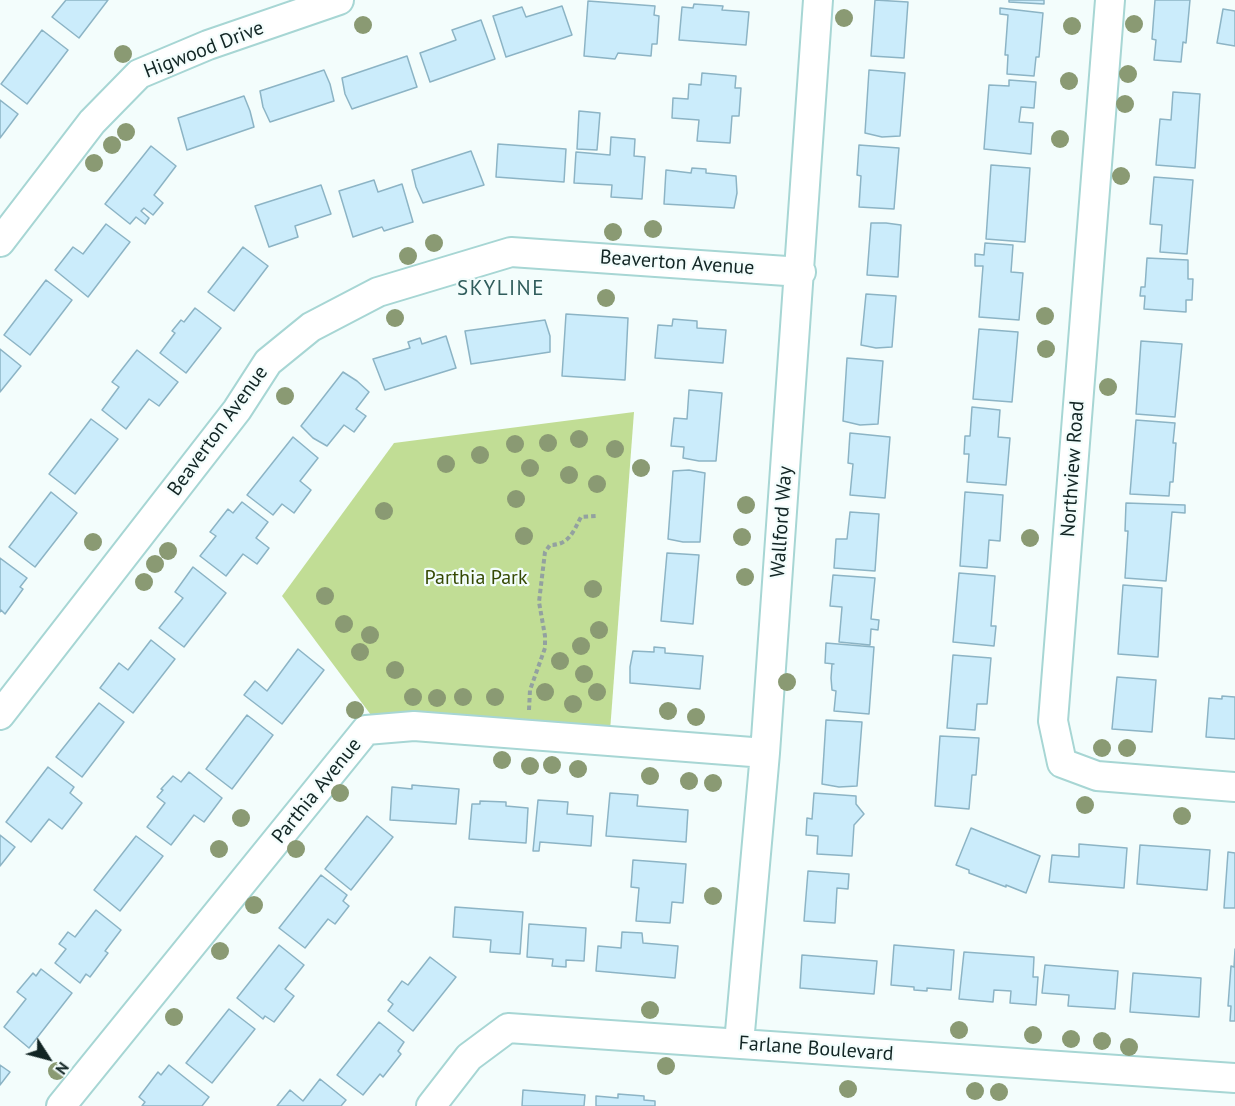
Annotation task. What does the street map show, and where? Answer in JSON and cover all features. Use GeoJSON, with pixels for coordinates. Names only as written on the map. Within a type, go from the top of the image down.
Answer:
{"type":"FeatureCollection","features":[{"type":"Feature","properties":{"kind":"street","name":"Higwood Drive"},"geometry":{"type":"LineString","coordinates":[[0,242],[92,122],[139,74],[208,45],[339,0]]}},
{"type":"Feature","properties":{"kind":"street","name":"Wallford Way"},"geometry":{"type":"LineString","coordinates":[[739,1043],[765,753],[801,272],[818,0]]}},
{"type":"Feature","properties":{"kind":"street","name":"Northview Road"},"geometry":{"type":"LineString","coordinates":[[1110,0],[1053,721],[1062,763],[1097,776],[1235,787]]}},
{"type":"Feature","properties":{"kind":"street","name":"Beaverton Avenue"},"geometry":{"type":"LineString","coordinates":[[0,715],[237,410],[268,362],[311,327],[378,292],[511,252],[801,272]]}},
{"type":"Feature","properties":{"kind":"street","name":"Parthia Avenue"},"geometry":{"type":"LineString","coordinates":[[61,1106],[366,730],[414,726],[765,753]]}},
{"type":"Feature","properties":{"kind":"street","name":"Farlane Boulevard"},"geometry":{"type":"LineString","coordinates":[[430,1106],[469,1057],[508,1028],[1235,1078]]}},
{"type":"Feature","properties":{"kind":"path"},"geometry":{"type":"LineString","coordinates":[[528,735],[530,690],[545,648],[539,602],[545,552],[550,545],[559,545],[567,541],[581,517],[597,516]]}},
{"type":"Feature","properties":{"kind":"green space","name":"Parthia Park"},"geometry":{"type":"Polygon","coordinates":[[[634,412],[610,731],[371,715],[282,596],[394,443],[634,412]]]}},
{"type":"Feature","properties":{"kind":"building"},"geometry":{"type":"Polygon","coordinates":[[[66,0],[108,0],[79,38],[52,17],[66,0]]]}},
{"type":"Feature","properties":{"kind":"building"},"geometry":{"type":"Polygon","coordinates":[[[875,0],[908,2],[904,58],[871,56],[875,0]]]}},
{"type":"Feature","properties":{"kind":"building"},"geometry":{"type":"Polygon","coordinates":[[[1009,0],[1044,0],[1044,4],[1009,2],[1009,0]]]}},
{"type":"Feature","properties":{"kind":"building"},"geometry":{"type":"Polygon","coordinates":[[[1155,0],[1190,0],[1186,43],[1183,42],[1181,62],[1154,60],[1156,40],[1152,39],[1155,0]]]}},
{"type":"Feature","properties":{"kind":"building"},"geometry":{"type":"Polygon","coordinates":[[[588,1],[655,6],[654,15],[659,16],[657,44],[652,44],[651,56],[618,53],[615,59],[584,56],[588,1]]]}},
{"type":"Feature","properties":{"kind":"building"},"geometry":{"type":"Polygon","coordinates":[[[694,4],[723,6],[722,10],[749,12],[746,45],[679,40],[682,7],[693,8],[694,4]]]}},
{"type":"Feature","properties":{"kind":"building"},"geometry":{"type":"Polygon","coordinates":[[[562,6],[572,35],[506,57],[493,16],[522,7],[526,17],[562,6]]]}},
{"type":"Feature","properties":{"kind":"building"},"geometry":{"type":"Polygon","coordinates":[[[1000,8],[1043,13],[1039,57],[1036,57],[1034,76],[1007,74],[1008,55],[1005,55],[1008,15],[1000,14],[1000,8]]]}},
{"type":"Feature","properties":{"kind":"building"},"geometry":{"type":"Polygon","coordinates":[[[1223,9],[1235,11],[1235,46],[1217,43],[1223,9]]]}},
{"type":"Feature","properties":{"kind":"building"},"geometry":{"type":"Polygon","coordinates":[[[481,20],[495,59],[430,82],[420,53],[456,40],[452,30],[481,20]]]}},
{"type":"Feature","properties":{"kind":"building"},"geometry":{"type":"Polygon","coordinates":[[[42,30],[68,50],[27,104],[1,84],[42,30]]]}},
{"type":"Feature","properties":{"kind":"building"},"geometry":{"type":"Polygon","coordinates":[[[407,56],[417,87],[352,109],[345,94],[342,78],[407,56]]]}},
{"type":"Feature","properties":{"kind":"building"},"geometry":{"type":"Polygon","coordinates":[[[324,70],[334,101],[270,122],[263,107],[260,91],[324,70]]]}},
{"type":"Feature","properties":{"kind":"building"},"geometry":{"type":"Polygon","coordinates":[[[869,70],[905,73],[900,136],[882,137],[865,133],[869,70]]]}},
{"type":"Feature","properties":{"kind":"building"},"geometry":{"type":"Polygon","coordinates":[[[702,73],[736,76],[735,88],[741,88],[739,116],[732,116],[730,143],[697,141],[699,120],[672,118],[673,98],[688,99],[689,84],[701,85],[702,73]]]}},
{"type":"Feature","properties":{"kind":"building"},"geometry":{"type":"Polygon","coordinates":[[[1009,80],[1036,82],[1034,108],[1021,107],[1019,122],[1033,123],[1031,154],[984,149],[989,85],[1009,86],[1009,80]]]}},
{"type":"Feature","properties":{"kind":"building"},"geometry":{"type":"Polygon","coordinates":[[[1173,92],[1200,94],[1195,168],[1156,165],[1160,119],[1171,120],[1173,92]]]}},
{"type":"Feature","properties":{"kind":"building"},"geometry":{"type":"Polygon","coordinates":[[[244,96],[254,127],[187,150],[178,118],[244,96]]]}},
{"type":"Feature","properties":{"kind":"building"},"geometry":{"type":"Polygon","coordinates":[[[0,100],[18,114],[0,138],[0,100]]]}},
{"type":"Feature","properties":{"kind":"building"},"geometry":{"type":"Polygon","coordinates":[[[579,111],[600,113],[597,150],[577,149],[579,111]]]}},
{"type":"Feature","properties":{"kind":"building"},"geometry":{"type":"Polygon","coordinates":[[[611,137],[635,139],[634,156],[645,157],[642,199],[611,197],[612,185],[574,183],[576,152],[610,155],[611,137]]]}},
{"type":"Feature","properties":{"kind":"building"},"geometry":{"type":"Polygon","coordinates":[[[498,144],[566,149],[564,182],[496,177],[498,144]]]}},
{"type":"Feature","properties":{"kind":"building"},"geometry":{"type":"Polygon","coordinates":[[[859,145],[899,148],[894,209],[859,207],[861,176],[857,175],[859,145]]]}},
{"type":"Feature","properties":{"kind":"building"},"geometry":{"type":"Polygon","coordinates":[[[151,146],[176,166],[154,195],[163,203],[153,215],[144,208],[141,211],[149,218],[145,224],[136,217],[130,224],[105,204],[151,146]]]}},
{"type":"Feature","properties":{"kind":"building"},"geometry":{"type":"Polygon","coordinates":[[[471,151],[484,185],[423,203],[412,170],[471,151]]]}},
{"type":"Feature","properties":{"kind":"building"},"geometry":{"type":"Polygon","coordinates":[[[991,165],[1030,168],[1025,242],[986,239],[991,165]]]}},
{"type":"Feature","properties":{"kind":"building"},"geometry":{"type":"Polygon","coordinates":[[[692,168],[706,169],[706,173],[736,176],[737,193],[734,208],[664,204],[666,170],[691,173],[692,168]]]}},
{"type":"Feature","properties":{"kind":"building"},"geometry":{"type":"Polygon","coordinates":[[[1154,177],[1193,180],[1187,254],[1160,252],[1162,225],[1150,224],[1154,177]]]}},
{"type":"Feature","properties":{"kind":"building"},"geometry":{"type":"Polygon","coordinates":[[[374,180],[378,192],[402,184],[413,222],[384,231],[382,227],[353,237],[339,191],[374,180]]]}},
{"type":"Feature","properties":{"kind":"building"},"geometry":{"type":"Polygon","coordinates":[[[321,185],[331,214],[295,226],[298,237],[269,247],[255,206],[321,185]]]}},
{"type":"Feature","properties":{"kind":"building"},"geometry":{"type":"Polygon","coordinates":[[[871,223],[901,225],[898,277],[867,275],[871,223]]]}},
{"type":"Feature","properties":{"kind":"building"},"geometry":{"type":"Polygon","coordinates":[[[106,224],[130,242],[88,297],[55,270],[73,247],[83,254],[106,224]]]}},
{"type":"Feature","properties":{"kind":"building"},"geometry":{"type":"Polygon","coordinates":[[[985,243],[1013,245],[1011,272],[1023,273],[1019,320],[979,317],[983,266],[975,266],[975,254],[984,255],[985,243]]]}},
{"type":"Feature","properties":{"kind":"building"},"geometry":{"type":"Polygon","coordinates":[[[243,247],[268,266],[234,311],[208,292],[243,247]]]}},
{"type":"Feature","properties":{"kind":"building"},"geometry":{"type":"Polygon","coordinates":[[[1147,258],[1188,260],[1188,279],[1193,279],[1192,300],[1186,300],[1186,312],[1144,309],[1145,296],[1140,296],[1141,287],[1145,287],[1147,258]]]}},
{"type":"Feature","properties":{"kind":"building"},"geometry":{"type":"Polygon","coordinates":[[[46,280],[72,300],[30,355],[4,335],[46,280]]]}},
{"type":"Feature","properties":{"kind":"building"},"geometry":{"type":"Polygon","coordinates":[[[866,294],[896,296],[892,347],[876,348],[861,345],[866,294]]]}},
{"type":"Feature","properties":{"kind":"building"},"geometry":{"type":"Polygon","coordinates":[[[195,308],[221,328],[186,373],[160,353],[175,333],[172,331],[181,320],[184,322],[195,308]]]}},
{"type":"Feature","properties":{"kind":"building"},"geometry":{"type":"Polygon","coordinates":[[[566,314],[628,318],[625,380],[562,376],[566,314]]]}},
{"type":"Feature","properties":{"kind":"building"},"geometry":{"type":"Polygon","coordinates":[[[673,319],[697,321],[697,328],[726,330],[723,363],[655,358],[658,325],[672,326],[673,319]]]}},
{"type":"Feature","properties":{"kind":"building"},"geometry":{"type":"Polygon","coordinates":[[[545,320],[550,336],[550,352],[471,364],[465,331],[545,320]]]}},
{"type":"Feature","properties":{"kind":"building"},"geometry":{"type":"Polygon","coordinates":[[[979,329],[1018,332],[1012,402],[973,399],[979,329]]]}},
{"type":"Feature","properties":{"kind":"building"},"geometry":{"type":"Polygon","coordinates":[[[446,336],[456,368],[385,390],[373,359],[410,348],[408,342],[420,338],[422,344],[446,336]]]}},
{"type":"Feature","properties":{"kind":"building"},"geometry":{"type":"Polygon","coordinates":[[[1141,341],[1182,344],[1175,417],[1136,414],[1141,341]]]}},
{"type":"Feature","properties":{"kind":"building"},"geometry":{"type":"Polygon","coordinates":[[[0,349],[21,366],[0,392],[0,349]]]}},
{"type":"Feature","properties":{"kind":"building"},"geometry":{"type":"Polygon","coordinates":[[[137,350],[178,382],[159,406],[149,399],[126,429],[102,410],[119,387],[112,382],[137,350]]]}},
{"type":"Feature","properties":{"kind":"building"},"geometry":{"type":"Polygon","coordinates":[[[847,358],[883,361],[878,424],[860,425],[843,421],[847,358]]]}},
{"type":"Feature","properties":{"kind":"building"},"geometry":{"type":"Polygon","coordinates":[[[343,372],[369,392],[356,409],[366,416],[354,432],[344,425],[327,446],[313,438],[301,426],[343,372]]]}},
{"type":"Feature","properties":{"kind":"building"},"geometry":{"type":"Polygon","coordinates":[[[689,390],[722,393],[716,461],[683,458],[684,447],[671,446],[674,418],[687,419],[689,390]]]}},
{"type":"Feature","properties":{"kind":"building"},"geometry":{"type":"Polygon","coordinates":[[[972,407],[1000,410],[998,437],[1010,438],[1006,485],[967,482],[969,454],[964,454],[965,436],[970,436],[972,407]]]}},
{"type":"Feature","properties":{"kind":"building"},"geometry":{"type":"Polygon","coordinates":[[[91,419],[118,439],[75,494],[49,474],[91,419]]]}},
{"type":"Feature","properties":{"kind":"building"},"geometry":{"type":"Polygon","coordinates":[[[1136,420],[1175,423],[1173,482],[1170,482],[1169,496],[1130,494],[1136,420]]]}},
{"type":"Feature","properties":{"kind":"building"},"geometry":{"type":"Polygon","coordinates":[[[850,433],[890,437],[885,498],[850,495],[853,464],[848,463],[850,433]]]}},
{"type":"Feature","properties":{"kind":"building"},"geometry":{"type":"Polygon","coordinates":[[[293,437],[318,458],[300,481],[311,490],[294,513],[282,504],[273,515],[247,495],[293,437]]]}},
{"type":"Feature","properties":{"kind":"building"},"geometry":{"type":"Polygon","coordinates":[[[689,470],[705,473],[700,542],[668,539],[673,471],[689,470]]]}},
{"type":"Feature","properties":{"kind":"building"},"geometry":{"type":"Polygon","coordinates":[[[51,492],[77,513],[35,567],[9,547],[51,492]]]}},
{"type":"Feature","properties":{"kind":"building"},"geometry":{"type":"Polygon","coordinates":[[[965,492],[1003,495],[1000,541],[989,540],[987,568],[960,566],[965,492]]]}},
{"type":"Feature","properties":{"kind":"building"},"geometry":{"type":"Polygon","coordinates":[[[242,502],[268,522],[256,538],[269,548],[257,564],[243,554],[226,576],[200,556],[216,536],[210,532],[228,509],[233,513],[242,502]]]}},
{"type":"Feature","properties":{"kind":"building"},"geometry":{"type":"Polygon","coordinates":[[[1126,503],[1185,505],[1185,513],[1172,512],[1166,581],[1125,578],[1128,531],[1125,531],[1126,503]]]}},
{"type":"Feature","properties":{"kind":"building"},"geometry":{"type":"Polygon","coordinates":[[[850,512],[879,514],[875,571],[834,568],[836,539],[847,539],[850,512]]]}},
{"type":"Feature","properties":{"kind":"building"},"geometry":{"type":"Polygon","coordinates":[[[667,553],[699,555],[693,624],[661,621],[667,553]]]}},
{"type":"Feature","properties":{"kind":"building"},"geometry":{"type":"Polygon","coordinates":[[[0,558],[27,578],[20,587],[23,589],[5,614],[1,610],[0,612],[0,558]]]}},
{"type":"Feature","properties":{"kind":"building"},"geometry":{"type":"Polygon","coordinates":[[[193,567],[226,593],[184,647],[159,628],[183,598],[175,592],[193,567]]]}},
{"type":"Feature","properties":{"kind":"building"},"geometry":{"type":"Polygon","coordinates":[[[959,573],[995,576],[991,626],[996,626],[994,646],[953,642],[959,573]]]}},
{"type":"Feature","properties":{"kind":"building"},"geometry":{"type":"Polygon","coordinates":[[[833,575],[875,578],[871,619],[879,620],[878,630],[871,629],[870,645],[839,642],[842,607],[830,606],[833,575]]]}},
{"type":"Feature","properties":{"kind":"building"},"geometry":{"type":"Polygon","coordinates":[[[1123,585],[1162,588],[1158,657],[1118,654],[1123,585]]]}},
{"type":"Feature","properties":{"kind":"building"},"geometry":{"type":"Polygon","coordinates":[[[151,640],[175,659],[133,713],[100,688],[119,663],[128,670],[151,640]]]}},
{"type":"Feature","properties":{"kind":"building"},"geometry":{"type":"Polygon","coordinates":[[[826,643],[874,647],[869,714],[834,711],[836,691],[832,690],[831,678],[832,664],[834,664],[825,663],[826,643]]]}},
{"type":"Feature","properties":{"kind":"building"},"geometry":{"type":"Polygon","coordinates":[[[654,647],[665,648],[665,653],[703,656],[700,689],[630,683],[633,651],[654,652],[654,647]]]}},
{"type":"Feature","properties":{"kind":"building"},"geometry":{"type":"Polygon","coordinates":[[[298,649],[324,670],[282,724],[244,695],[255,681],[267,691],[298,649]]]}},
{"type":"Feature","properties":{"kind":"building"},"geometry":{"type":"Polygon","coordinates":[[[953,655],[991,658],[987,704],[977,704],[975,730],[947,728],[953,655]]]}},
{"type":"Feature","properties":{"kind":"building"},"geometry":{"type":"Polygon","coordinates":[[[1117,677],[1156,680],[1152,732],[1112,729],[1117,677]]]}},
{"type":"Feature","properties":{"kind":"building"},"geometry":{"type":"Polygon","coordinates":[[[1222,696],[1235,697],[1235,739],[1206,737],[1209,698],[1222,699],[1222,696]]]}},
{"type":"Feature","properties":{"kind":"building"},"geometry":{"type":"Polygon","coordinates":[[[99,703],[124,722],[82,777],[56,757],[99,703]]]}},
{"type":"Feature","properties":{"kind":"building"},"geometry":{"type":"Polygon","coordinates":[[[247,715],[273,735],[232,789],[206,769],[247,715]]]}},
{"type":"Feature","properties":{"kind":"building"},"geometry":{"type":"Polygon","coordinates":[[[826,720],[862,722],[857,786],[839,787],[822,784],[826,720]]]}},
{"type":"Feature","properties":{"kind":"building"},"geometry":{"type":"Polygon","coordinates":[[[940,736],[979,738],[976,775],[972,775],[969,809],[935,806],[940,736]]]}},
{"type":"Feature","properties":{"kind":"building"},"geometry":{"type":"Polygon","coordinates":[[[48,767],[74,787],[70,793],[82,803],[62,829],[49,819],[31,842],[6,822],[48,767]]]}},
{"type":"Feature","properties":{"kind":"building"},"geometry":{"type":"Polygon","coordinates":[[[189,772],[222,798],[204,822],[194,815],[171,845],[147,827],[165,803],[157,797],[163,790],[161,789],[173,776],[181,782],[189,772]]]}},
{"type":"Feature","properties":{"kind":"building"},"geometry":{"type":"Polygon","coordinates":[[[412,785],[459,789],[456,824],[390,820],[392,787],[412,789],[412,785]]]}},
{"type":"Feature","properties":{"kind":"building"},"geometry":{"type":"Polygon","coordinates":[[[610,793],[638,795],[637,806],[688,810],[686,842],[606,836],[610,793]]]}},
{"type":"Feature","properties":{"kind":"building"},"geometry":{"type":"Polygon","coordinates":[[[814,793],[856,796],[856,804],[864,814],[854,825],[852,856],[817,854],[818,836],[806,835],[807,818],[812,819],[814,793]]]}},
{"type":"Feature","properties":{"kind":"building"},"geometry":{"type":"Polygon","coordinates":[[[538,800],[568,802],[567,814],[593,816],[591,846],[540,842],[539,851],[533,851],[538,800]]]}},
{"type":"Feature","properties":{"kind":"building"},"geometry":{"type":"Polygon","coordinates":[[[480,801],[506,802],[506,806],[528,808],[526,843],[469,839],[472,804],[480,804],[480,801]]]}},
{"type":"Feature","properties":{"kind":"building"},"geometry":{"type":"Polygon","coordinates":[[[367,816],[393,837],[351,890],[325,869],[367,816]]]}},
{"type":"Feature","properties":{"kind":"building"},"geometry":{"type":"Polygon","coordinates":[[[971,828],[1040,856],[1026,893],[969,873],[969,870],[956,865],[971,828]]]}},
{"type":"Feature","properties":{"kind":"building"},"geometry":{"type":"Polygon","coordinates":[[[0,835],[15,847],[0,866],[0,835]]]}},
{"type":"Feature","properties":{"kind":"building"},"geometry":{"type":"Polygon","coordinates":[[[136,836],[163,856],[120,911],[94,890],[136,836]]]}},
{"type":"Feature","properties":{"kind":"building"},"geometry":{"type":"Polygon","coordinates":[[[1079,844],[1127,848],[1124,888],[1049,882],[1052,855],[1079,857],[1079,844]]]}},
{"type":"Feature","properties":{"kind":"building"},"geometry":{"type":"Polygon","coordinates":[[[1140,845],[1210,850],[1207,890],[1137,884],[1140,845]]]}},
{"type":"Feature","properties":{"kind":"building"},"geometry":{"type":"Polygon","coordinates":[[[1228,852],[1235,853],[1235,908],[1224,908],[1228,852]]]}},
{"type":"Feature","properties":{"kind":"building"},"geometry":{"type":"Polygon","coordinates":[[[633,860],[686,864],[683,903],[672,902],[670,923],[636,921],[639,888],[631,887],[633,860]]]}},
{"type":"Feature","properties":{"kind":"building"},"geometry":{"type":"Polygon","coordinates":[[[808,871],[849,874],[848,889],[837,888],[835,923],[804,921],[808,871]]]}},
{"type":"Feature","properties":{"kind":"building"},"geometry":{"type":"Polygon","coordinates":[[[321,875],[347,895],[343,901],[349,906],[335,924],[328,919],[305,948],[279,928],[321,875]]]}},
{"type":"Feature","properties":{"kind":"building"},"geometry":{"type":"Polygon","coordinates":[[[455,907],[523,912],[520,954],[490,952],[491,940],[453,937],[455,907]]]}},
{"type":"Feature","properties":{"kind":"building"},"geometry":{"type":"Polygon","coordinates":[[[96,910],[121,930],[105,951],[108,953],[90,977],[86,974],[80,983],[55,963],[66,949],[59,944],[68,932],[75,937],[96,910]]]}},
{"type":"Feature","properties":{"kind":"building"},"geometry":{"type":"Polygon","coordinates":[[[529,924],[586,928],[584,961],[566,960],[566,967],[552,966],[553,959],[527,957],[529,924]]]}},
{"type":"Feature","properties":{"kind":"building"},"geometry":{"type":"Polygon","coordinates":[[[622,932],[642,933],[643,943],[678,946],[675,978],[596,971],[598,946],[621,948],[622,932]]]}},
{"type":"Feature","properties":{"kind":"building"},"geometry":{"type":"Polygon","coordinates":[[[279,945],[304,965],[285,989],[294,996],[274,1022],[265,1016],[263,1019],[237,998],[279,945]]]}},
{"type":"Feature","properties":{"kind":"building"},"geometry":{"type":"Polygon","coordinates":[[[894,945],[954,950],[951,990],[927,988],[927,991],[914,990],[914,987],[891,985],[894,945]]]}},
{"type":"Feature","properties":{"kind":"building"},"geometry":{"type":"Polygon","coordinates":[[[1235,949],[1235,1021],[1230,1021],[1231,1006],[1228,1006],[1231,966],[1234,967],[1235,949]]]}},
{"type":"Feature","properties":{"kind":"building"},"geometry":{"type":"Polygon","coordinates":[[[964,952],[1034,957],[1033,977],[1038,977],[1036,1005],[1010,1003],[1011,991],[994,990],[993,1002],[959,999],[964,952]]]}},
{"type":"Feature","properties":{"kind":"building"},"geometry":{"type":"Polygon","coordinates":[[[802,955],[877,961],[874,994],[800,988],[802,955]]]}},
{"type":"Feature","properties":{"kind":"building"},"geometry":{"type":"Polygon","coordinates":[[[430,957],[456,977],[413,1031],[388,1011],[393,1004],[388,1000],[402,981],[408,985],[430,957]]]}},
{"type":"Feature","properties":{"kind":"building"},"geometry":{"type":"Polygon","coordinates":[[[1045,965],[1118,971],[1115,1009],[1068,1006],[1069,995],[1042,993],[1045,965]]]}},
{"type":"Feature","properties":{"kind":"building"},"geometry":{"type":"Polygon","coordinates":[[[41,969],[72,993],[29,1048],[4,1027],[26,999],[17,992],[33,973],[36,976],[41,969]]]}},
{"type":"Feature","properties":{"kind":"building"},"geometry":{"type":"Polygon","coordinates":[[[1133,973],[1201,978],[1199,1017],[1130,1012],[1133,973]]]}},
{"type":"Feature","properties":{"kind":"building"},"geometry":{"type":"Polygon","coordinates":[[[229,1009],[255,1029],[212,1083],[186,1063],[229,1009]]]}},
{"type":"Feature","properties":{"kind":"building"},"geometry":{"type":"Polygon","coordinates":[[[379,1022],[404,1042],[398,1051],[401,1054],[383,1077],[380,1074],[363,1095],[337,1075],[379,1022]]]}},
{"type":"Feature","properties":{"kind":"building"},"geometry":{"type":"Polygon","coordinates":[[[0,1065],[10,1072],[0,1085],[0,1065]]]}},
{"type":"Feature","properties":{"kind":"building"},"geometry":{"type":"Polygon","coordinates":[[[169,1065],[209,1097],[202,1106],[142,1106],[145,1102],[139,1097],[158,1072],[161,1075],[169,1065]]]}},
{"type":"Feature","properties":{"kind":"building"},"geometry":{"type":"Polygon","coordinates":[[[320,1079],[346,1100],[341,1106],[277,1106],[290,1090],[303,1101],[320,1079]]]}},
{"type":"Feature","properties":{"kind":"building"},"geometry":{"type":"Polygon","coordinates":[[[523,1090],[585,1095],[584,1106],[522,1106],[523,1090]]]}},
{"type":"Feature","properties":{"kind":"building"},"geometry":{"type":"Polygon","coordinates":[[[618,1094],[644,1096],[644,1100],[655,1101],[655,1106],[596,1106],[596,1096],[618,1098],[618,1094]]]}},
{"type":"Feature","properties":{"kind":"district","name":"SKYLINE"},"geometry":{"type":"Point","coordinates":[501,289]}}]}
